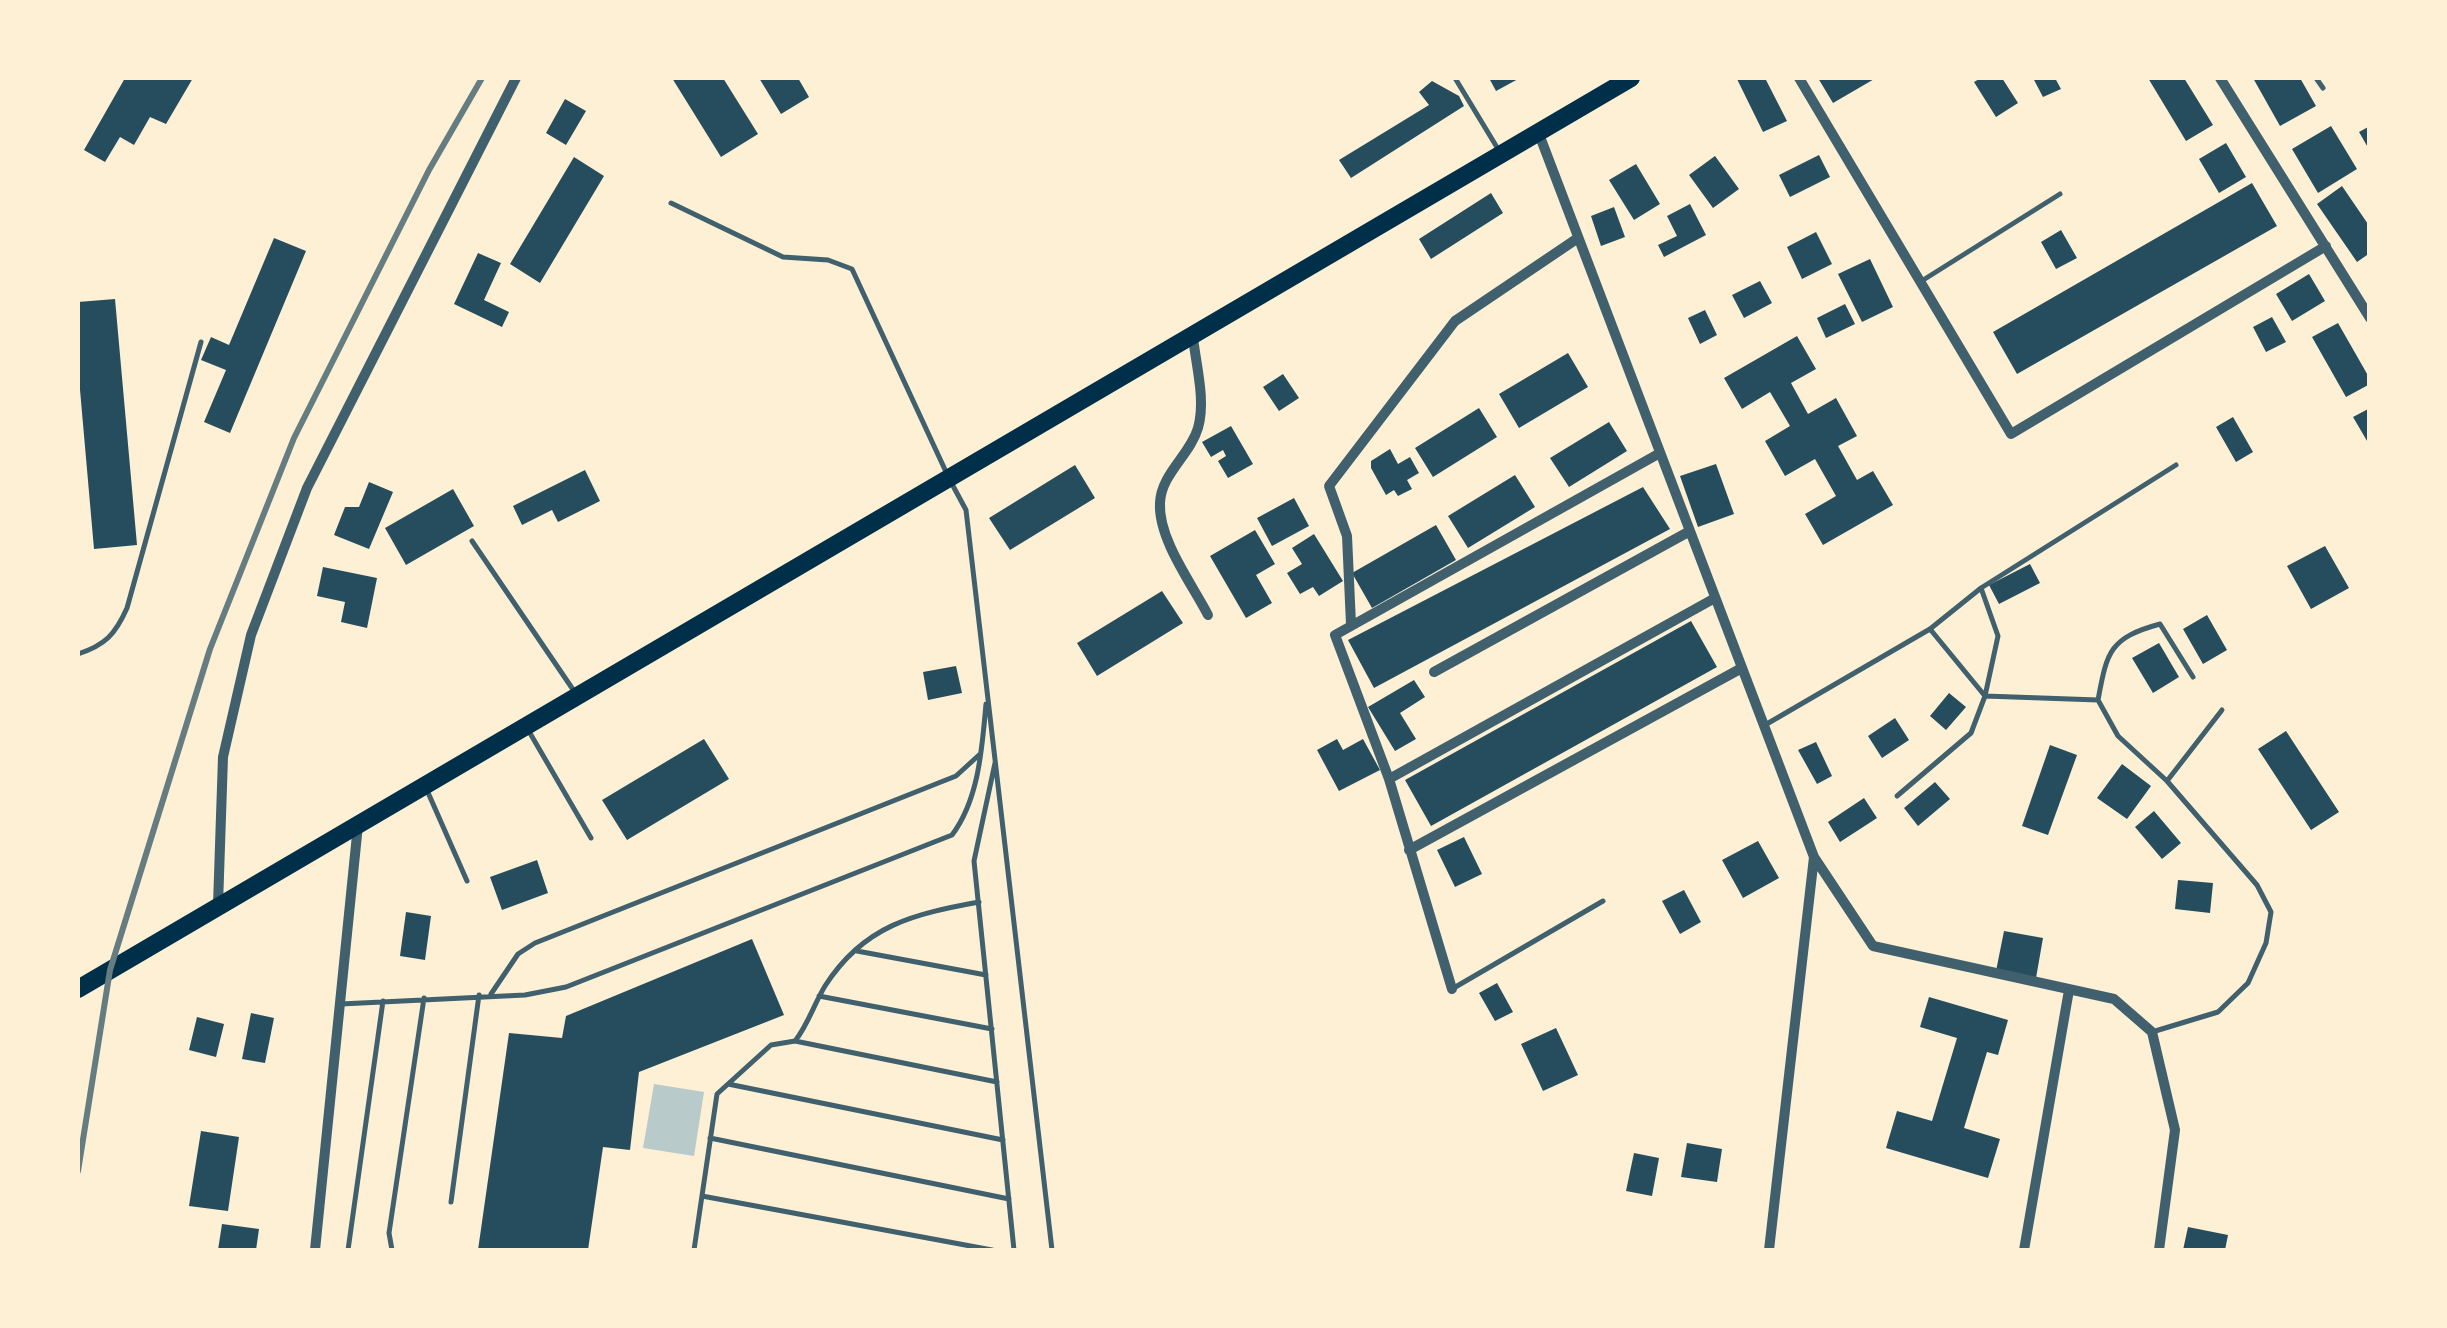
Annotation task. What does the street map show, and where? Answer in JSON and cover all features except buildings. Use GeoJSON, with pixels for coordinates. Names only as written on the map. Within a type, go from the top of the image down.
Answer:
{"type":"FeatureCollection","features":[{"type":"Feature","properties":{"kind":"highway"},"geometry":{"type":"LineString","coordinates":[[78,989],[1631,78]]}},
{"type":"Feature","properties":{"kind":"street"},"geometry":{"type":"LineString","coordinates":[[218,906],[223,756],[251,634],[306,488],[516,78]]}},
{"type":"Feature","properties":{"kind":"street"},"geometry":{"type":"LineString","coordinates":[[1800,78],[2011,434],[2326,246]]}},
{"type":"Feature","properties":{"kind":"street"},"geometry":{"type":"LineString","coordinates":[[2220,78],[2370,318]]}},
{"type":"Feature","properties":{"kind":"street"},"geometry":{"type":"LineString","coordinates":[[1539,134],[1814,857],[1873,946],[2114,1000],[2152,1032],[2174,1130],[2159,1250]]}},
{"type":"Feature","properties":{"kind":"street"},"geometry":{"type":"LineString","coordinates":[[1351,624],[1347,536],[1329,486],[1454,321],[1578,238]]}},
{"type":"Feature","properties":{"kind":"street"},"geometry":{"type":"LineString","coordinates":[[1192,337],[1202,408],[1197,432],[1166,481],[1160,504],[1167,534],[1208,615]]}},
{"type":"Feature","properties":{"kind":"street"},"geometry":{"type":"LineString","coordinates":[[1452,989],[1389,778],[1335,635],[1660,453]]}},
{"type":"Feature","properties":{"kind":"street"},"geometry":{"type":"LineString","coordinates":[[1434,672],[1690,531]]}},
{"type":"Feature","properties":{"kind":"street"},"geometry":{"type":"LineString","coordinates":[[1389,778],[1715,598]]}},
{"type":"Feature","properties":{"kind":"street"},"geometry":{"type":"LineString","coordinates":[[1409,850],[1740,669]]}},
{"type":"Feature","properties":{"kind":"street"},"geometry":{"type":"LineString","coordinates":[[315,1250],[358,824]]}},
{"type":"Feature","properties":{"kind":"street"},"geometry":{"type":"LineString","coordinates":[[1769,1250],[1814,857]]}},
{"type":"Feature","properties":{"kind":"street"},"geometry":{"type":"LineString","coordinates":[[2024,1250],[2069,990]]}},
{"type":"Feature","properties":{"kind":"lane"},"geometry":{"type":"LineString","coordinates":[[1456,78],[1502,156]]}},
{"type":"Feature","properties":{"kind":"lane"},"geometry":{"type":"LineString","coordinates":[[2316,78],[2323,88]]}},
{"type":"Feature","properties":{"kind":"lane"},"geometry":{"type":"LineString","coordinates":[[1920,282],[2060,194]]}},
{"type":"Feature","properties":{"kind":"lane"},"geometry":{"type":"LineString","coordinates":[[671,203],[784,257],[828,260],[852,269],[966,510],[1052,1250]]}},
{"type":"Feature","properties":{"kind":"lane"},"geometry":{"type":"LineString","coordinates":[[78,654],[101,646],[116,632],[127,608],[201,342]]}},
{"type":"Feature","properties":{"kind":"lane"},"geometry":{"type":"LineString","coordinates":[[1763,726],[1930,630],[1981,588],[2176,465]]}},
{"type":"Feature","properties":{"kind":"lane"},"geometry":{"type":"LineString","coordinates":[[472,541],[577,696]]}},
{"type":"Feature","properties":{"kind":"lane"},"geometry":{"type":"LineString","coordinates":[[1897,796],[1971,732],[1986,696],[1998,636],[1981,588]]}},
{"type":"Feature","properties":{"kind":"lane"},"geometry":{"type":"LineString","coordinates":[[2152,1032],[2218,1012],[2248,983],[2266,943],[2271,912],[2257,885],[2166,781],[2118,736],[2098,700],[2107,652],[2132,631],[2160,624],[2193,677]]}},
{"type":"Feature","properties":{"kind":"lane"},"geometry":{"type":"LineString","coordinates":[[1930,630],[1986,696],[2098,700]]}},
{"type":"Feature","properties":{"kind":"lane"},"geometry":{"type":"LineString","coordinates":[[341,1004],[526,994],[566,987],[952,835],[966,816],[982,752],[988,691]]}},
{"type":"Feature","properties":{"kind":"lane"},"geometry":{"type":"LineString","coordinates":[[2166,781],[2222,710]]}},
{"type":"Feature","properties":{"kind":"lane"},"geometry":{"type":"LineString","coordinates":[[526,726],[591,838]]}},
{"type":"Feature","properties":{"kind":"lane"},"geometry":{"type":"LineString","coordinates":[[491,994],[518,954],[536,943],[956,776],[982,752]]}},
{"type":"Feature","properties":{"kind":"lane"},"geometry":{"type":"LineString","coordinates":[[995,759],[974,861],[1014,1250]]}},
{"type":"Feature","properties":{"kind":"lane"},"geometry":{"type":"LineString","coordinates":[[425,784],[467,882]]}},
{"type":"Feature","properties":{"kind":"lane"},"geometry":{"type":"LineString","coordinates":[[1452,989],[1603,901]]}},
{"type":"Feature","properties":{"kind":"lane"},"geometry":{"type":"LineString","coordinates":[[795,1041],[819,996],[857,951],[911,915],[979,902]]}},
{"type":"Feature","properties":{"kind":"lane"},"geometry":{"type":"LineString","coordinates":[[857,951],[986,975]]}},
{"type":"Feature","properties":{"kind":"lane"},"geometry":{"type":"LineString","coordinates":[[451,1202],[479,995]]}},
{"type":"Feature","properties":{"kind":"lane"},"geometry":{"type":"LineString","coordinates":[[819,996],[992,1029]]}},
{"type":"Feature","properties":{"kind":"lane"},"geometry":{"type":"LineString","coordinates":[[392,1250],[390,1233],[424,998]]}},
{"type":"Feature","properties":{"kind":"lane"},"geometry":{"type":"LineString","coordinates":[[348,1250],[382,1001]]}},
{"type":"Feature","properties":{"kind":"lane"},"geometry":{"type":"LineString","coordinates":[[695,1250],[717,1094],[771,1045],[795,1041],[997,1082]]}},
{"type":"Feature","properties":{"kind":"lane"},"geometry":{"type":"LineString","coordinates":[[728,1084],[1003,1140]]}},
{"type":"Feature","properties":{"kind":"lane"},"geometry":{"type":"LineString","coordinates":[[710,1138],[1009,1199]]}},
{"type":"Feature","properties":{"kind":"lane"},"geometry":{"type":"LineString","coordinates":[[702,1196],[992,1250]]}},
{"type":"Feature","properties":{"kind":"shaded area"},"geometry":{"type":"Polygon","coordinates":[[[654,1084],[704,1092],[694,1156],[643,1148],[654,1084]]]}},
{"type":"Feature","properties":{"kind":"railway"},"geometry":{"type":"LineString","coordinates":[[78,1171],[110,970],[210,649],[294,438],[429,170],[482,78]]}}]}
